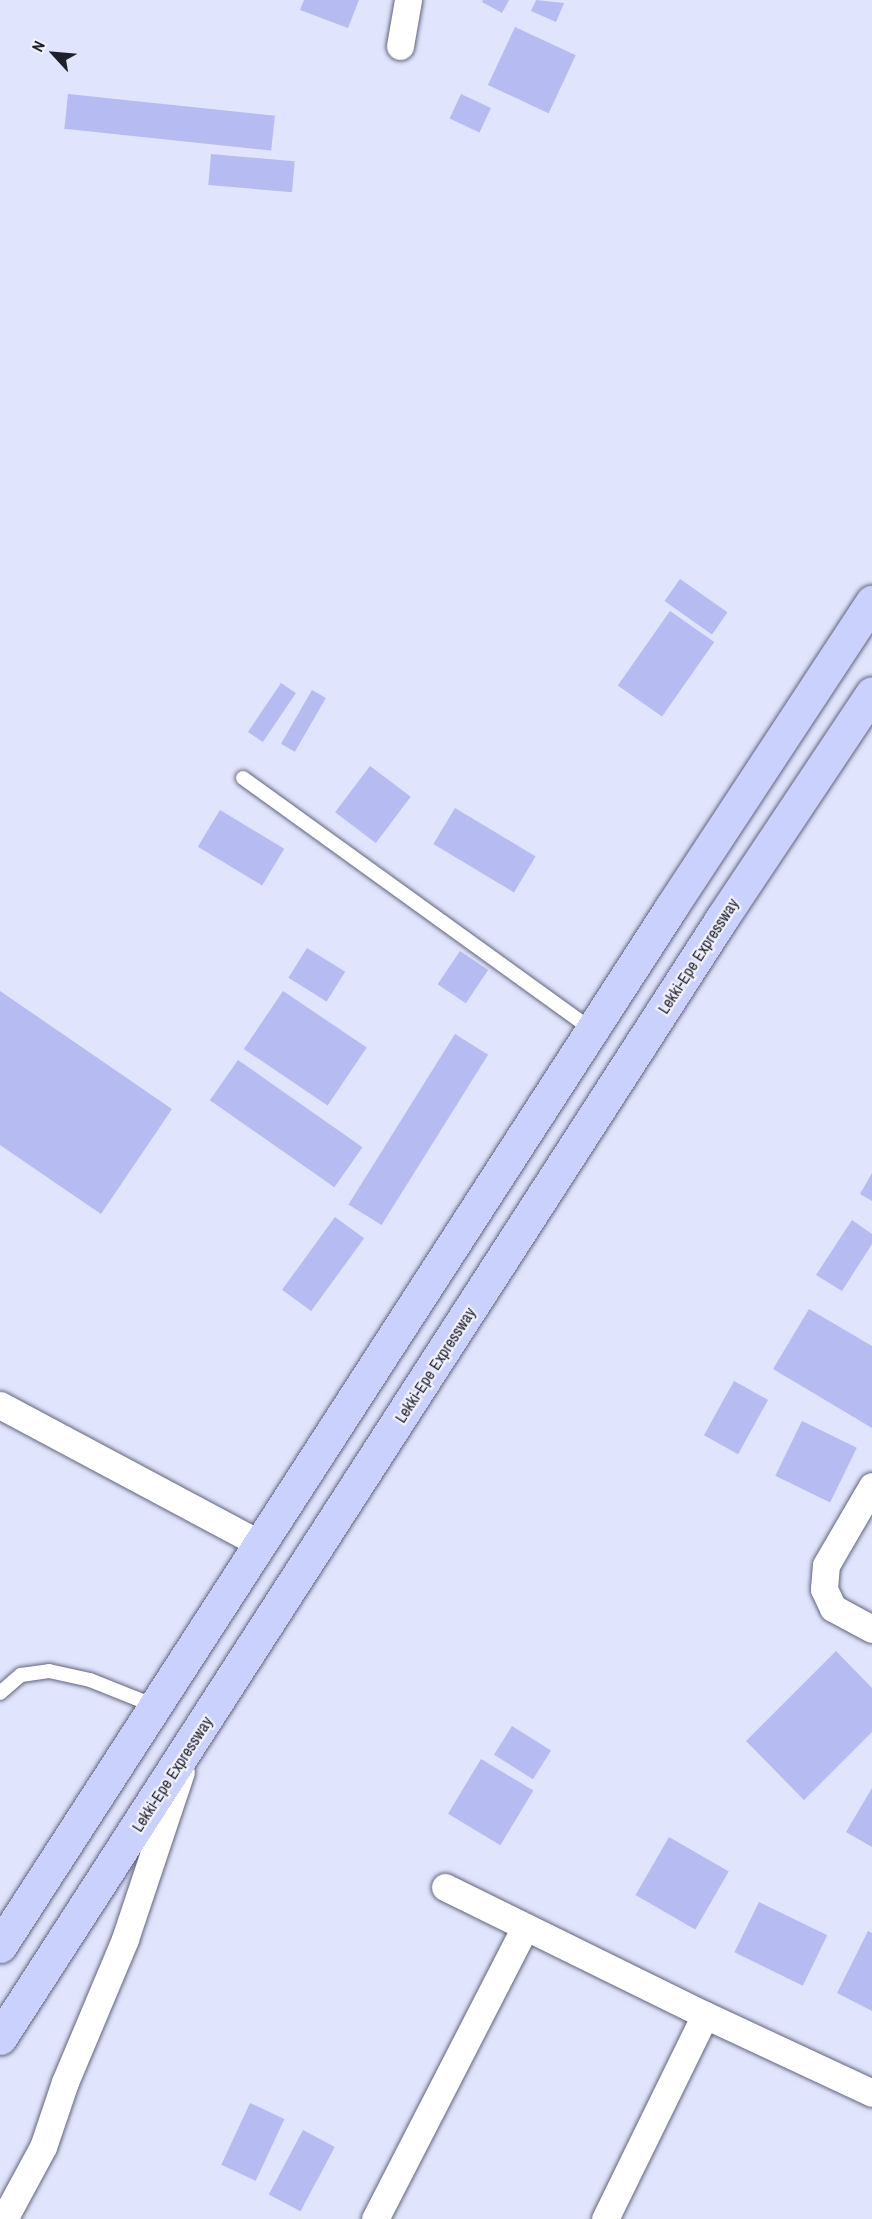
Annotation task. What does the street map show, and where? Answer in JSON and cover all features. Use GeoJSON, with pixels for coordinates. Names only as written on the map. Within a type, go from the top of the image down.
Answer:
{"type":"FeatureCollection","features":[{"type":"Feature","properties":{"kind":"highway"},"geometry":{"type":"LineString","coordinates":[[2,1939],[872,602]]}},
{"type":"Feature","properties":{"kind":"highway","name":"Lekki-Epe Expressway"},"geometry":{"type":"LineString","coordinates":[[0,2038],[715,928],[872,693]]}},
{"type":"Feature","properties":{"kind":"street"},"geometry":{"type":"LineString","coordinates":[[400,46],[408,0]]}},
{"type":"Feature","properties":{"kind":"street"},"geometry":{"type":"LineString","coordinates":[[0,1405],[260,1544]]}},
{"type":"Feature","properties":{"kind":"street"},"geometry":{"type":"LineString","coordinates":[[872,1486],[826,1565],[824,1589],[833,1608],[872,1629]]}},
{"type":"Feature","properties":{"kind":"street"},"geometry":{"type":"LineString","coordinates":[[4,2219],[43,2147],[65,2082],[125,1939],[190,1746]]}},
{"type":"Feature","properties":{"kind":"street"},"geometry":{"type":"LineString","coordinates":[[445,1887],[705,2015],[872,2093]]}},
{"type":"Feature","properties":{"kind":"street"},"geometry":{"type":"LineString","coordinates":[[375,2219],[525,1927]]}},
{"type":"Feature","properties":{"kind":"street"},"geometry":{"type":"LineString","coordinates":[[605,2219],[705,2015]]}},
{"type":"Feature","properties":{"kind":"lane"},"geometry":{"type":"LineString","coordinates":[[243,778],[592,1030]]}},
{"type":"Feature","properties":{"kind":"lane"},"geometry":{"type":"LineString","coordinates":[[0,1693],[21,1676],[49,1671],[90,1680],[155,1706]]}},
{"type":"Feature","properties":{"kind":"building"},"geometry":{"type":"Polygon","coordinates":[[[304,0],[359,0],[348,28],[300,10],[304,0]]]}},
{"type":"Feature","properties":{"kind":"building"},"geometry":{"type":"Polygon","coordinates":[[[483,0],[509,0],[502,13],[482,2],[483,0]]]}},
{"type":"Feature","properties":{"kind":"building"},"geometry":{"type":"Polygon","coordinates":[[[536,0],[564,3],[556,22],[531,11],[536,0]]]}},
{"type":"Feature","properties":{"kind":"building"},"geometry":{"type":"Polygon","coordinates":[[[515,27],[576,55],[549,113],[488,85],[515,27]]]}},
{"type":"Feature","properties":{"kind":"building"},"geometry":{"type":"Polygon","coordinates":[[[68,94],[275,116],[271,151],[64,129],[68,94]]]}},
{"type":"Feature","properties":{"kind":"building"},"geometry":{"type":"Polygon","coordinates":[[[461,94],[491,108],[479,132],[450,118],[461,94]]]}},
{"type":"Feature","properties":{"kind":"building"},"geometry":{"type":"Polygon","coordinates":[[[211,154],[295,161],[292,192],[208,185],[211,154]]]}},
{"type":"Feature","properties":{"kind":"building"},"geometry":{"type":"Polygon","coordinates":[[[680,579],[728,612],[712,634],[665,601],[680,579]]]}},
{"type":"Feature","properties":{"kind":"building"},"geometry":{"type":"Polygon","coordinates":[[[670,611],[714,642],[662,717],[618,686],[670,611]]]}},
{"type":"Feature","properties":{"kind":"building"},"geometry":{"type":"Polygon","coordinates":[[[281,683],[296,693],[263,742],[248,732],[281,683]]]}},
{"type":"Feature","properties":{"kind":"building"},"geometry":{"type":"Polygon","coordinates":[[[312,690],[326,698],[295,752],[281,744],[312,690]]]}},
{"type":"Feature","properties":{"kind":"building"},"geometry":{"type":"Polygon","coordinates":[[[370,766],[411,797],[376,843],[335,812],[370,766]]]}},
{"type":"Feature","properties":{"kind":"building"},"geometry":{"type":"Polygon","coordinates":[[[455,808],[536,856],[514,892],[433,844],[455,808]]]}},
{"type":"Feature","properties":{"kind":"building"},"geometry":{"type":"Polygon","coordinates":[[[220,810],[284,849],[262,885],[198,847],[220,810]]]}},
{"type":"Feature","properties":{"kind":"building"},"geometry":{"type":"Polygon","coordinates":[[[307,948],[345,972],[327,1002],[288,978],[307,948]]]}},
{"type":"Feature","properties":{"kind":"building"},"geometry":{"type":"Polygon","coordinates":[[[460,951],[488,970],[466,1003],[438,984],[460,951]]]}},
{"type":"Feature","properties":{"kind":"building"},"geometry":{"type":"Polygon","coordinates":[[[0,991],[172,1109],[101,1214],[0,1145],[0,991]]]}},
{"type":"Feature","properties":{"kind":"building"},"geometry":{"type":"Polygon","coordinates":[[[283,991],[367,1047],[328,1106],[244,1049],[283,991]]]}},
{"type":"Feature","properties":{"kind":"building"},"geometry":{"type":"Polygon","coordinates":[[[455,1034],[488,1055],[382,1225],[348,1204],[455,1034]]]}},
{"type":"Feature","properties":{"kind":"building"},"geometry":{"type":"Polygon","coordinates":[[[238,1060],[363,1147],[334,1187],[210,1100],[238,1060]]]}},
{"type":"Feature","properties":{"kind":"building"},"geometry":{"type":"Polygon","coordinates":[[[872,1173],[872,1201],[860,1194],[872,1173]]]}},
{"type":"Feature","properties":{"kind":"building"},"geometry":{"type":"Polygon","coordinates":[[[335,1217],[364,1238],[311,1311],[282,1290],[335,1217]]]}},
{"type":"Feature","properties":{"kind":"building"},"geometry":{"type":"Polygon","coordinates":[[[852,1220],[872,1234],[872,1244],[842,1291],[816,1275],[852,1220]]]}},
{"type":"Feature","properties":{"kind":"building"},"geometry":{"type":"Polygon","coordinates":[[[809,1309],[872,1346],[872,1428],[773,1369],[809,1309]]]}},
{"type":"Feature","properties":{"kind":"building"},"geometry":{"type":"Polygon","coordinates":[[[734,1381],[768,1400],[738,1454],[704,1435],[734,1381]]]}},
{"type":"Feature","properties":{"kind":"building"},"geometry":{"type":"Polygon","coordinates":[[[802,1421],[857,1448],[830,1503],[775,1476],[802,1421]]]}},
{"type":"Feature","properties":{"kind":"building"},"geometry":{"type":"Polygon","coordinates":[[[836,1651],[872,1688],[872,1732],[804,1800],[746,1741],[836,1651]]]}},
{"type":"Feature","properties":{"kind":"building"},"geometry":{"type":"Polygon","coordinates":[[[512,1726],[551,1750],[533,1779],[494,1755],[512,1726]]]}},
{"type":"Feature","properties":{"kind":"building"},"geometry":{"type":"Polygon","coordinates":[[[481,1759],[533,1790],[500,1845],[448,1814],[481,1759]]]}},
{"type":"Feature","properties":{"kind":"building"},"geometry":{"type":"Polygon","coordinates":[[[872,1788],[872,1847],[846,1832],[872,1788]]]}},
{"type":"Feature","properties":{"kind":"building"},"geometry":{"type":"Polygon","coordinates":[[[669,1837],[729,1872],[695,1930],[636,1895],[669,1837]]]}},
{"type":"Feature","properties":{"kind":"building"},"geometry":{"type":"Polygon","coordinates":[[[759,1902],[827,1935],[803,1986],[734,1952],[759,1902]]]}},
{"type":"Feature","properties":{"kind":"building"},"geometry":{"type":"Polygon","coordinates":[[[868,1931],[872,1933],[872,2011],[837,1993],[868,1931]]]}},
{"type":"Feature","properties":{"kind":"building"},"geometry":{"type":"Polygon","coordinates":[[[250,2103],[284,2119],[256,2181],[221,2165],[250,2103]]]}},
{"type":"Feature","properties":{"kind":"building"},"geometry":{"type":"Polygon","coordinates":[[[303,2130],[335,2147],[301,2211],[269,2194],[303,2130]]]}}]}
